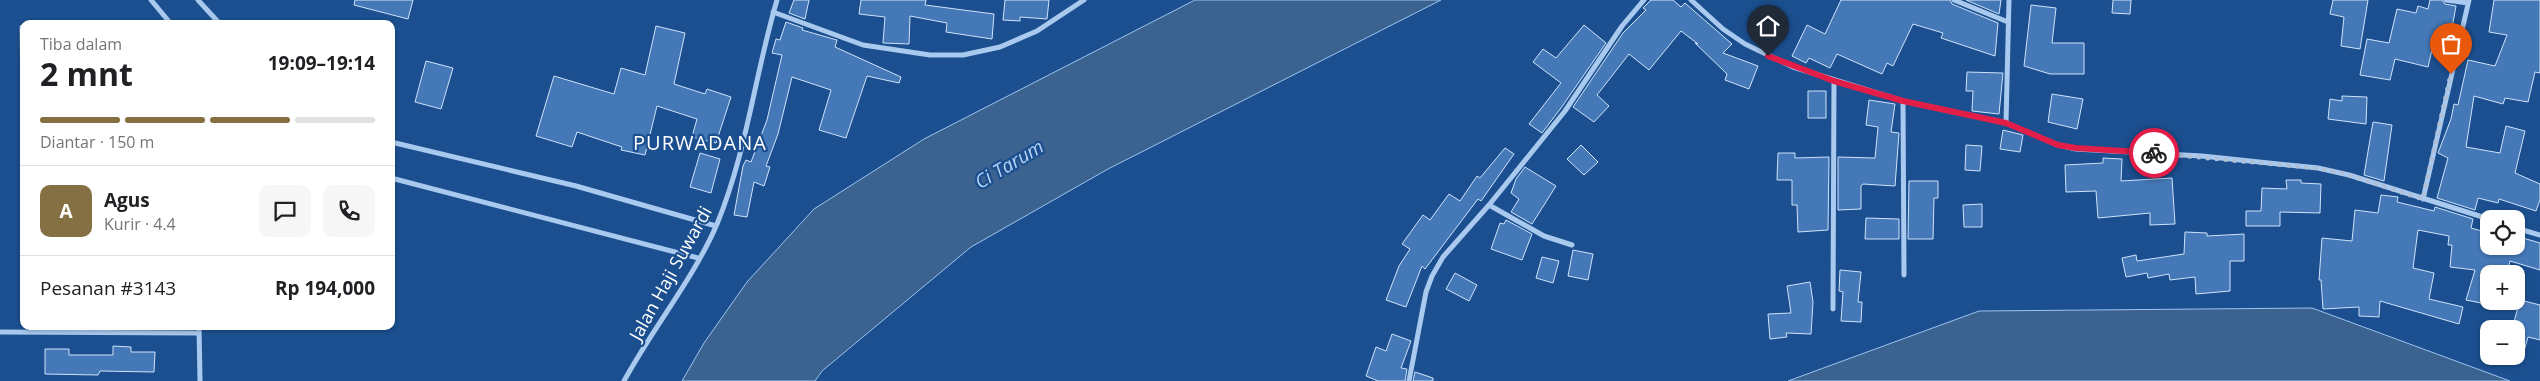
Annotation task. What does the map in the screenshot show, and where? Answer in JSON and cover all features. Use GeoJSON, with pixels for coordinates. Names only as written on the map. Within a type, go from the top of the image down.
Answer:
{"type":"FeatureCollection","features":[{"type":"Feature","properties":{"kind":"street"},"geometry":{"type":"LineString","coordinates":[[151,0],[168,20]]}},
{"type":"Feature","properties":{"kind":"street"},"geometry":{"type":"LineString","coordinates":[[198,0],[216,20]]}},
{"type":"Feature","properties":{"kind":"street","name":"Jalan Haji Suwardi"},"geometry":{"type":"LineString","coordinates":[[624,381],[716,226],[742,151],[777,0]]}},
{"type":"Feature","properties":{"kind":"street"},"geometry":{"type":"LineString","coordinates":[[773,12],[863,46],[930,55],[962,55],[1000,47],[1037,32],[1084,0]]}},
{"type":"Feature","properties":{"kind":"street"},"geometry":{"type":"LineString","coordinates":[[1409,381],[1419,323],[1432,276],[1443,257],[1489,205],[1565,111],[1622,26],[1644,0]]}},
{"type":"Feature","properties":{"kind":"street"},"geometry":{"type":"LineString","coordinates":[[1691,0],[1723,29],[1745,44],[1793,67],[1903,101],[2006,123],[2058,145],[2076,148],[2202,156],[2318,168],[2349,175],[2480,216]]}},
{"type":"Feature","properties":{"kind":"street"},"geometry":{"type":"LineString","coordinates":[[1954,0],[2008,22]]}},
{"type":"Feature","properties":{"kind":"street"},"geometry":{"type":"LineString","coordinates":[[2006,123],[2009,0]]}},
{"type":"Feature","properties":{"kind":"street"},"geometry":{"type":"LineString","coordinates":[[2423,199],[2468,2],[2446,0]]}},
{"type":"Feature","properties":{"kind":"street"},"geometry":{"type":"LineString","coordinates":[[1833,309],[1834,81]]}},
{"type":"Feature","properties":{"kind":"street"},"geometry":{"type":"LineString","coordinates":[[1903,101],[1904,275]]}},
{"type":"Feature","properties":{"kind":"street"},"geometry":{"type":"LineString","coordinates":[[395,143],[576,186],[716,226]]}},
{"type":"Feature","properties":{"kind":"street"},"geometry":{"type":"LineString","coordinates":[[395,179],[698,258]]}},
{"type":"Feature","properties":{"kind":"street"},"geometry":{"type":"LineString","coordinates":[[1489,205],[1544,236],[1572,245]]}},
{"type":"Feature","properties":{"kind":"street"},"geometry":{"type":"LineString","coordinates":[[2525,231],[2540,235]]}},
{"type":"Feature","properties":{"kind":"street"},"geometry":{"type":"LineString","coordinates":[[0,332],[20,330]]}},
{"type":"Feature","properties":{"kind":"street"},"geometry":{"type":"LineString","coordinates":[[68,330],[198,333]]}},
{"type":"Feature","properties":{"kind":"street"},"geometry":{"type":"LineString","coordinates":[[198,330],[200,381]]}},
{"type":"Feature","properties":{"kind":"water","name":"Ci Tarum"},"geometry":{"type":"Polygon","coordinates":[[[1195,0],[1441,0],[1108,169],[971,247],[822,371],[815,381],[682,381],[704,343],[747,282],[814,209],[924,139],[1195,0]]]}},
{"type":"Feature","properties":{"kind":"water"},"geometry":{"type":"Polygon","coordinates":[[[2312,308],[2510,381],[1788,381],[1979,311],[2312,308]]]}},
{"type":"Feature","properties":{"kind":"building"},"geometry":{"type":"Polygon","coordinates":[[[355,0],[413,0],[408,19],[354,5],[355,0]]]}},
{"type":"Feature","properties":{"kind":"building"},"geometry":{"type":"Polygon","coordinates":[[[794,0],[809,0],[805,19],[789,13],[794,0]]]}},
{"type":"Feature","properties":{"kind":"building"},"geometry":{"type":"Polygon","coordinates":[[[861,0],[926,0],[925,5],[994,14],[992,39],[946,32],[947,23],[910,16],[909,44],[883,43],[885,17],[859,14],[861,0]]]}},
{"type":"Feature","properties":{"kind":"building"},"geometry":{"type":"Polygon","coordinates":[[[1005,0],[1049,0],[1047,19],[1020,17],[1020,21],[1003,20],[1005,0]]]}},
{"type":"Feature","properties":{"kind":"building"},"geometry":{"type":"Polygon","coordinates":[[[1651,0],[1673,0],[1681,7],[1685,3],[1732,44],[1723,53],[1758,66],[1749,89],[1725,80],[1727,74],[1695,43],[1698,44],[1681,31],[1649,70],[1629,54],[1597,95],[1609,106],[1594,122],[1573,107],[1623,33],[1646,10],[1643,8],[1651,0]]]}},
{"type":"Feature","properties":{"kind":"building"},"geometry":{"type":"Polygon","coordinates":[[[1841,0],[1950,0],[1952,4],[1998,23],[1995,56],[1941,38],[1943,33],[1913,24],[1893,66],[1887,63],[1882,74],[1837,54],[1830,68],[1809,58],[1806,63],[1792,56],[1807,25],[1825,34],[1841,0]]]}},
{"type":"Feature","properties":{"kind":"building"},"geometry":{"type":"Polygon","coordinates":[[[1966,0],[2001,0],[1999,14],[1966,0]]]}},
{"type":"Feature","properties":{"kind":"building"},"geometry":{"type":"Polygon","coordinates":[[[2113,0],[2131,0],[2130,14],[2112,13],[2113,0]]]}},
{"type":"Feature","properties":{"kind":"building"},"geometry":{"type":"Polygon","coordinates":[[[2333,0],[2368,0],[2360,49],[2341,46],[2344,17],[2330,14],[2333,0]]]}},
{"type":"Feature","properties":{"kind":"building"},"geometry":{"type":"Polygon","coordinates":[[[2430,0],[2442,0],[2445,4],[2456,6],[2452,28],[2457,28],[2454,44],[2434,41],[2428,67],[2395,59],[2390,80],[2360,75],[2367,39],[2389,43],[2397,9],[2416,13],[2418,6],[2428,9],[2430,0]]]}},
{"type":"Feature","properties":{"kind":"building"},"geometry":{"type":"Polygon","coordinates":[[[2494,0],[2540,0],[2540,73],[2535,72],[2528,102],[2505,98],[2503,104],[2474,96],[2466,147],[2500,153],[2506,126],[2525,131],[2515,173],[2540,184],[2540,200],[2536,211],[2499,199],[2498,203],[2478,198],[2475,210],[2437,198],[2448,158],[2438,153],[2451,119],[2454,104],[2458,105],[2468,60],[2495,66],[2507,35],[2489,32],[2494,0]]]}},
{"type":"Feature","properties":{"kind":"building"},"geometry":{"type":"Polygon","coordinates":[[[2031,5],[2056,8],[2052,43],[2084,43],[2084,74],[2050,74],[2024,66],[2031,5]]]}},
{"type":"Feature","properties":{"kind":"building"},"geometry":{"type":"Polygon","coordinates":[[[786,22],[803,28],[802,30],[837,40],[835,47],[901,77],[899,83],[867,76],[846,138],[819,130],[831,90],[792,77],[778,134],[766,166],[770,167],[764,186],[754,182],[747,217],[734,215],[743,166],[746,160],[751,162],[767,120],[782,55],[772,53],[776,39],[780,40],[786,22]]]}},
{"type":"Feature","properties":{"kind":"building"},"geometry":{"type":"Polygon","coordinates":[[[1584,25],[1606,43],[1542,133],[1529,124],[1561,83],[1533,62],[1543,49],[1556,58],[1584,25]]]}},
{"type":"Feature","properties":{"kind":"building"},"geometry":{"type":"Polygon","coordinates":[[[656,26],[685,33],[674,84],[705,94],[707,89],[731,97],[716,143],[692,137],[697,119],[657,106],[645,155],[621,150],[622,147],[577,132],[572,147],[536,136],[554,76],[614,94],[621,68],[645,75],[656,26]]]}},
{"type":"Feature","properties":{"kind":"building"},"geometry":{"type":"Polygon","coordinates":[[[426,61],[453,68],[441,109],[415,102],[426,61]]]}},
{"type":"Feature","properties":{"kind":"building"},"geometry":{"type":"Polygon","coordinates":[[[1967,72],[2003,73],[1999,114],[1972,111],[1973,91],[1966,91],[1967,72]]]}},
{"type":"Feature","properties":{"kind":"building"},"geometry":{"type":"Polygon","coordinates":[[[1808,91],[1826,91],[1826,118],[1808,118],[1808,91]]]}},
{"type":"Feature","properties":{"kind":"building"},"geometry":{"type":"Polygon","coordinates":[[[2052,94],[2083,99],[2077,129],[2048,122],[2052,94]]]}},
{"type":"Feature","properties":{"kind":"building"},"geometry":{"type":"Polygon","coordinates":[[[2342,96],[2367,97],[2366,124],[2328,119],[2330,99],[2342,101],[2342,96]]]}},
{"type":"Feature","properties":{"kind":"building"},"geometry":{"type":"Polygon","coordinates":[[[1869,100],[1895,104],[1891,132],[1899,133],[1895,186],[1863,184],[1861,186],[1861,209],[1838,210],[1838,157],[1875,158],[1878,127],[1866,125],[1869,100]]]}},
{"type":"Feature","properties":{"kind":"building"},"geometry":{"type":"Polygon","coordinates":[[[2373,122],[2392,125],[2384,181],[2364,175],[2373,122]]]}},
{"type":"Feature","properties":{"kind":"building"},"geometry":{"type":"Polygon","coordinates":[[[2003,130],[2023,135],[2020,152],[2000,149],[2003,130]]]}},
{"type":"Feature","properties":{"kind":"building"},"geometry":{"type":"Polygon","coordinates":[[[1581,145],[1598,162],[1584,175],[1567,159],[1581,145]]]}},
{"type":"Feature","properties":{"kind":"building"},"geometry":{"type":"Polygon","coordinates":[[[1966,145],[1982,146],[1980,171],[1965,170],[1966,145]]]}},
{"type":"Feature","properties":{"kind":"building"},"geometry":{"type":"Polygon","coordinates":[[[1505,148],[1514,154],[1481,201],[1478,199],[1425,269],[1422,266],[1406,307],[1386,300],[1399,266],[1410,249],[1402,244],[1423,215],[1430,220],[1449,194],[1460,201],[1477,176],[1480,178],[1505,148]]]}},
{"type":"Feature","properties":{"kind":"building"},"geometry":{"type":"Polygon","coordinates":[[[700,153],[720,159],[711,193],[690,187],[700,153]]]}},
{"type":"Feature","properties":{"kind":"building"},"geometry":{"type":"Polygon","coordinates":[[[1778,153],[1795,153],[1795,158],[1829,157],[1828,230],[1798,232],[1797,205],[1792,205],[1792,180],[1777,180],[1778,153]]]}},
{"type":"Feature","properties":{"kind":"building"},"geometry":{"type":"Polygon","coordinates":[[[2103,158],[2122,159],[2121,181],[2172,178],[2175,224],[2150,225],[2150,213],[2098,218],[2096,191],[2066,192],[2065,165],[2103,163],[2103,158]]]}},
{"type":"Feature","properties":{"kind":"building"},"geometry":{"type":"Polygon","coordinates":[[[1525,167],[1556,186],[1532,224],[1511,212],[1519,199],[1511,193],[1516,179],[1525,167]]]}},
{"type":"Feature","properties":{"kind":"building"},"geometry":{"type":"Polygon","coordinates":[[[2286,180],[2301,180],[2301,183],[2321,184],[2320,213],[2280,212],[2280,226],[2246,226],[2246,211],[2261,211],[2262,188],[2287,189],[2286,180]]]}},
{"type":"Feature","properties":{"kind":"building"},"geometry":{"type":"Polygon","coordinates":[[[1909,181],[1938,181],[1938,198],[1934,198],[1933,239],[1908,239],[1909,181]]]}},
{"type":"Feature","properties":{"kind":"building"},"geometry":{"type":"Polygon","coordinates":[[[2381,195],[2398,197],[2397,202],[2434,211],[2435,207],[2473,219],[2471,228],[2480,230],[2480,255],[2525,255],[2525,239],[2540,243],[2540,270],[2510,261],[2509,265],[2480,265],[2480,303],[2466,300],[2475,270],[2450,267],[2452,245],[2448,245],[2449,236],[2418,230],[2413,268],[2434,273],[2429,299],[2463,307],[2459,324],[2380,301],[2379,317],[2359,316],[2359,307],[2323,309],[2321,280],[2319,280],[2322,238],[2352,241],[2355,210],[2378,213],[2381,195]]]}},
{"type":"Feature","properties":{"kind":"building"},"geometry":{"type":"Polygon","coordinates":[[[1982,204],[1982,227],[1964,227],[1963,205],[1982,204]]]}},
{"type":"Feature","properties":{"kind":"building"},"geometry":{"type":"Polygon","coordinates":[[[1866,218],[1899,219],[1899,239],[1865,239],[1866,218]]]}},
{"type":"Feature","properties":{"kind":"building"},"geometry":{"type":"Polygon","coordinates":[[[1506,220],[1532,234],[1522,260],[1491,249],[1500,223],[1504,224],[1506,220]]]}},
{"type":"Feature","properties":{"kind":"building"},"geometry":{"type":"Polygon","coordinates":[[[2185,232],[2207,233],[2207,236],[2244,234],[2244,261],[2230,261],[2230,291],[2196,294],[2195,277],[2170,280],[2169,274],[2148,278],[2147,273],[2126,277],[2122,258],[2136,255],[2137,261],[2184,254],[2185,232]]]}},
{"type":"Feature","properties":{"kind":"building"},"geometry":{"type":"Polygon","coordinates":[[[1573,250],[1593,254],[1588,280],[1568,276],[1573,250]]]}},
{"type":"Feature","properties":{"kind":"building"},"geometry":{"type":"Polygon","coordinates":[[[1542,257],[1559,261],[1553,283],[1536,278],[1542,257]]]}},
{"type":"Feature","properties":{"kind":"building"},"geometry":{"type":"Polygon","coordinates":[[[1840,270],[1861,272],[1858,302],[1862,302],[1861,322],[1841,321],[1843,292],[1839,291],[1840,270]]]}},
{"type":"Feature","properties":{"kind":"building"},"geometry":{"type":"Polygon","coordinates":[[[1455,273],[1477,285],[1469,301],[1446,289],[1455,273]]]}},
{"type":"Feature","properties":{"kind":"building"},"geometry":{"type":"Polygon","coordinates":[[[1810,282],[1813,302],[1811,334],[1786,333],[1787,337],[1770,339],[1768,314],[1791,313],[1787,286],[1810,282]]]}},
{"type":"Feature","properties":{"kind":"building"},"geometry":{"type":"Polygon","coordinates":[[[2525,301],[2540,305],[2540,340],[2528,337],[2525,348],[2525,320],[2514,320],[2517,310],[2525,310],[2525,301]]]}},
{"type":"Feature","properties":{"kind":"building"},"geometry":{"type":"Polygon","coordinates":[[[1392,334],[1411,341],[1401,368],[1407,369],[1405,381],[1378,381],[1366,376],[1376,347],[1386,351],[1392,334]]]}},
{"type":"Feature","properties":{"kind":"building"},"geometry":{"type":"Polygon","coordinates":[[[113,346],[131,347],[131,352],[155,352],[154,372],[100,371],[98,375],[45,374],[45,349],[69,349],[69,355],[113,355],[113,346]]]}},
{"type":"Feature","properties":{"kind":"building"},"geometry":{"type":"Polygon","coordinates":[[[1415,372],[1433,378],[1433,381],[1413,381],[1415,372]]]}},
{"type":"Feature","properties":{"kind":"way so far"},"geometry":{"type":"LineString","coordinates":[[2154,153],[2318,168],[2349,175],[2423,199],[2451,74]]}},
{"type":"Feature","properties":{"kind":"district","name":"PURWADANA"},"geometry":{"type":"Point","coordinates":[700,142]}},
{"type":"Feature","properties":{"kind":"route"},"geometry":{"type":"LineString","coordinates":[[1768,56],[1834,81],[1903,101],[2006,123],[2058,145],[2154,153]]}}]}
